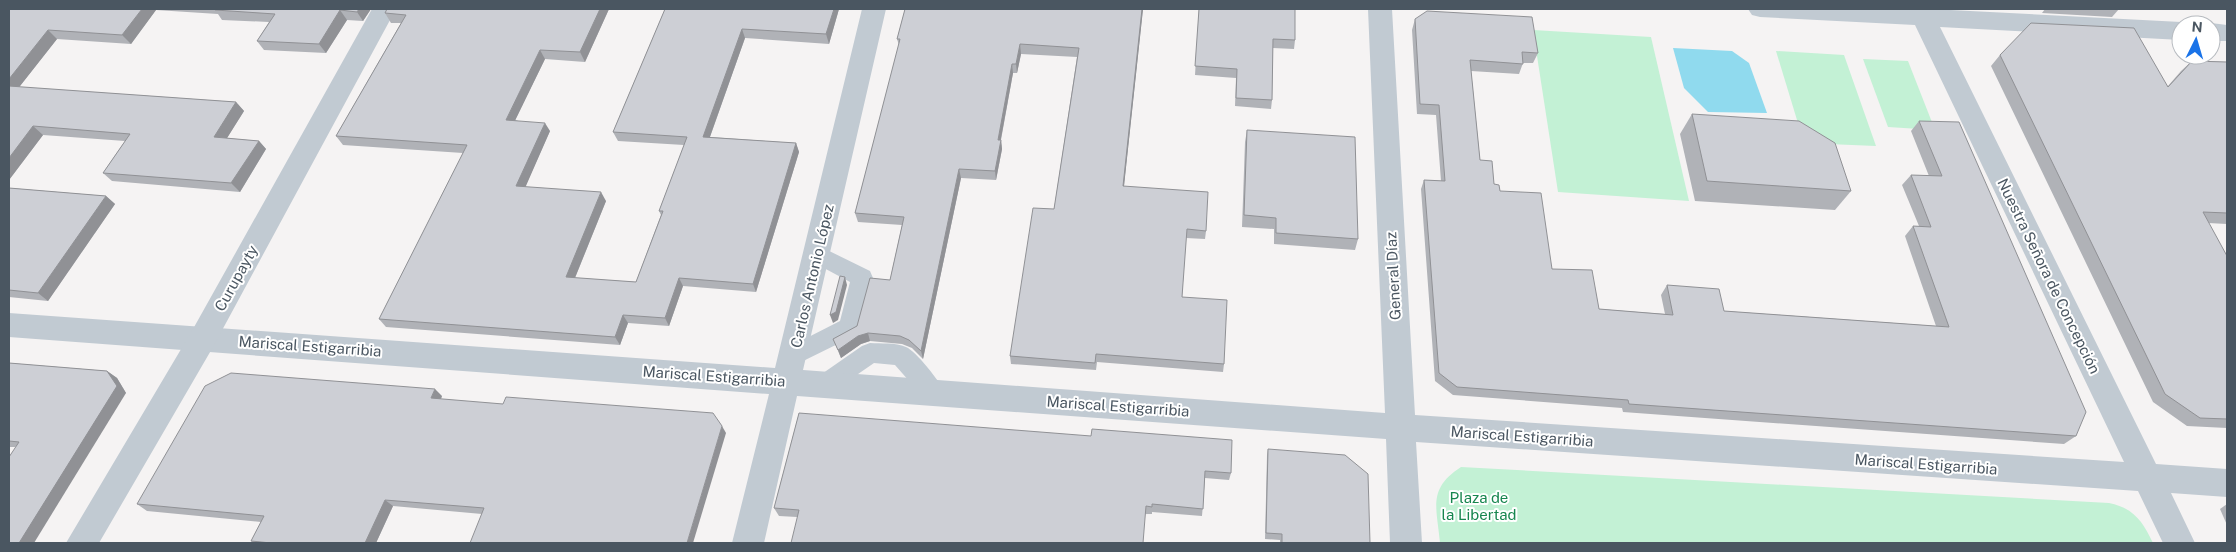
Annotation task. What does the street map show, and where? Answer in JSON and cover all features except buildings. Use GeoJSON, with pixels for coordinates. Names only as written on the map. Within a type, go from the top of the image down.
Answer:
{"type":"FeatureCollection","features":[{"type":"Feature","properties":{"kind":"street","name":"Curupayty"},"geometry":{"type":"LineString","coordinates":[[82,543],[203,338],[384,9]]}},
{"type":"Feature","properties":{"kind":"street","name":"Carlos Antonio López"},"geometry":{"type":"LineString","coordinates":[[748,543],[791,369],[874,9]]}},
{"type":"Feature","properties":{"kind":"street","name":"General Díaz"},"geometry":{"type":"LineString","coordinates":[[1380,9],[1406,543]]}},
{"type":"Feature","properties":{"kind":"street"},"geometry":{"type":"LineString","coordinates":[[1760,9],[1921,13],[2171,30]]}},
{"type":"Feature","properties":{"kind":"street","name":"Nuestra Señora de Concepción"},"geometry":{"type":"LineString","coordinates":[[1921,13],[2179,543]]}},
{"type":"Feature","properties":{"kind":"street","name":"Mariscal Estigarribia"},"geometry":{"type":"LineString","coordinates":[[9,325],[203,338],[791,369],[824,385],[1400,428],[2227,483]]}},
{"type":"Feature","properties":{"kind":"lane"},"geometry":{"type":"LineString","coordinates":[[791,369],[850,327],[862,278],[817,254]]}},
{"type":"Feature","properties":{"kind":"lane"},"geometry":{"type":"LineString","coordinates":[[850,327],[870,353]]}},
{"type":"Feature","properties":{"kind":"lane"},"geometry":{"type":"LineString","coordinates":[[824,385],[870,353],[901,355],[933,392]]}},
{"type":"Feature","properties":{"kind":"green space"},"geometry":{"type":"Polygon","coordinates":[[[1533,30],[1651,37],[1689,201],[1558,192],[1533,30]]]}},
{"type":"Feature","properties":{"kind":"green space"},"geometry":{"type":"Polygon","coordinates":[[[1776,51],[1844,55],[1876,146],[1804,143],[1776,51]]]}},
{"type":"Feature","properties":{"kind":"green space"},"geometry":{"type":"Polygon","coordinates":[[[1863,59],[1908,61],[1935,130],[1888,127],[1863,59]]]}},
{"type":"Feature","properties":{"kind":"green space","name":"Plaza de la Libertad"},"geometry":{"type":"Polygon","coordinates":[[[1461,467],[2109,503],[2125,508],[2137,517],[2153,543],[1440,543],[1436,509],[1439,491],[1450,475],[1461,467]]]}},
{"type":"Feature","properties":{"kind":"water"},"geometry":{"type":"Polygon","coordinates":[[[1673,48],[1732,51],[1749,63],[1767,113],[1708,112],[1684,88],[1673,48]]]}}]}
